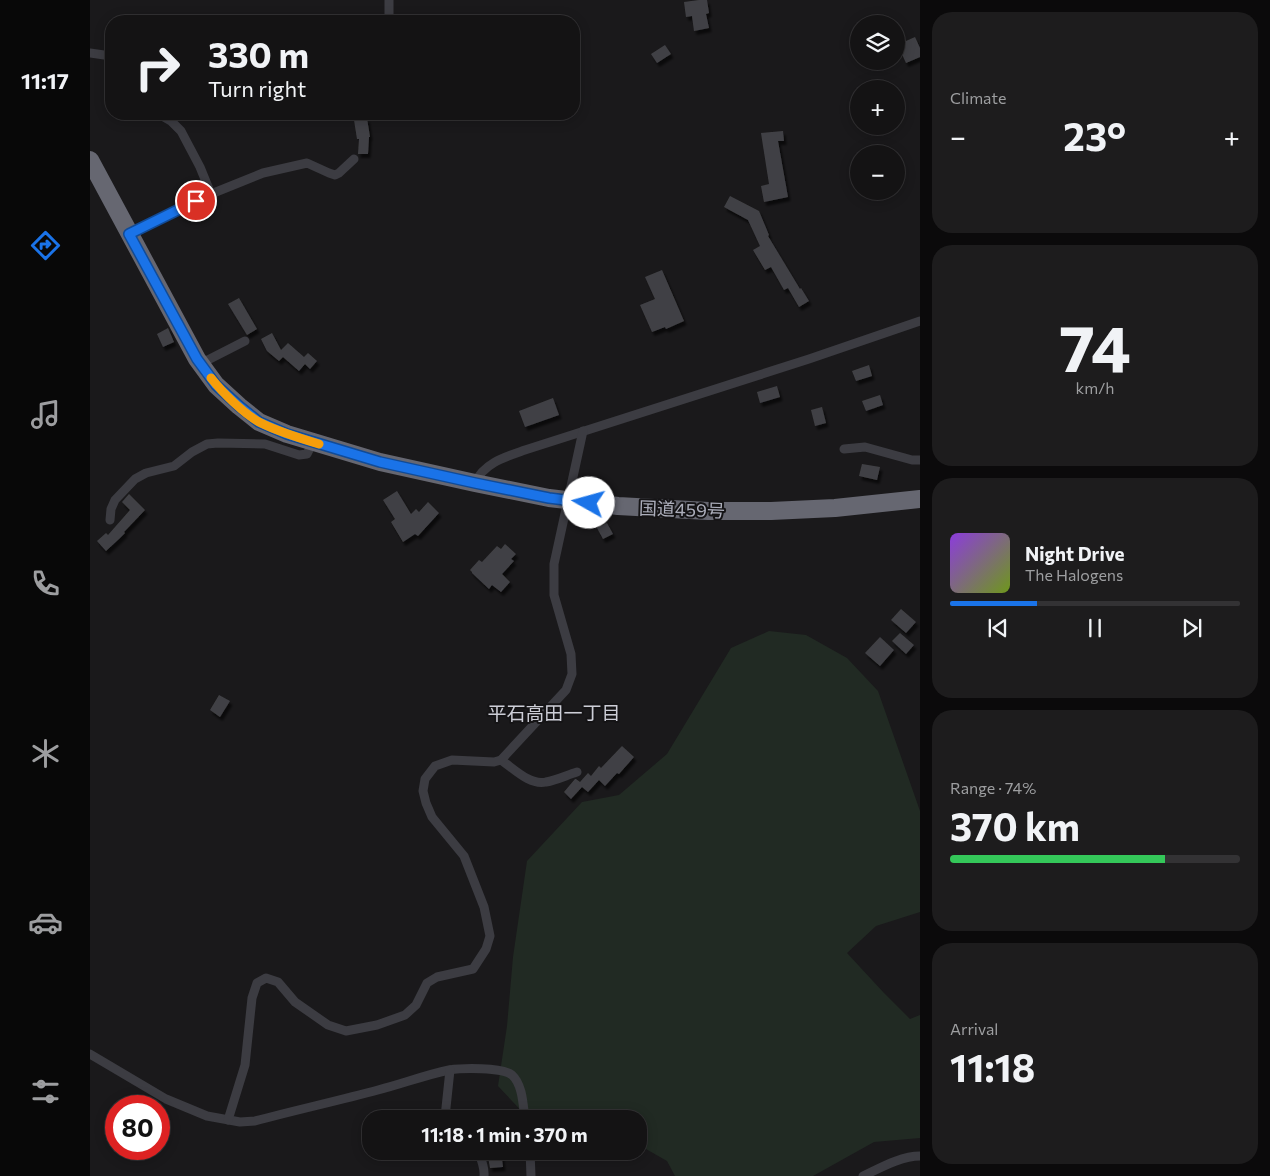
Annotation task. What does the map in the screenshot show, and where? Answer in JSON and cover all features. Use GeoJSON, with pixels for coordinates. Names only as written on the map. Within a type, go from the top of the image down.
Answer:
{"type":"FeatureCollection","features":[{"type":"Feature","properties":{"kind":"highway","name":"国道459号"},"geometry":{"type":"LineString","coordinates":[[90,160],[200,364],[216,385],[239,406],[259,422],[287,434],[380,462],[475,483],[549,498],[618,506],[708,511],[771,511],[835,508],[920,498]]}},
{"type":"Feature","properties":{"kind":"street"},"geometry":{"type":"LineString","coordinates":[[389,0],[389,15]]}},
{"type":"Feature","properties":{"kind":"street"},"geometry":{"type":"LineString","coordinates":[[90,52],[105,55]]}},
{"type":"Feature","properties":{"kind":"street"},"geometry":{"type":"LineString","coordinates":[[169,120],[181,131],[200,167],[211,194]]}},
{"type":"Feature","properties":{"kind":"street"},"geometry":{"type":"LineString","coordinates":[[129,234],[211,194],[263,173],[307,163],[335,175],[354,159]]}},
{"type":"Feature","properties":{"kind":"street"},"geometry":{"type":"LineString","coordinates":[[475,483],[479,475],[488,467],[501,459],[525,450],[920,321]]}},
{"type":"Feature","properties":{"kind":"street"},"geometry":{"type":"LineString","coordinates":[[200,364],[245,341]]}},
{"type":"Feature","properties":{"kind":"street"},"geometry":{"type":"LineString","coordinates":[[228,1120],[245,1065],[252,998],[257,983],[266,978],[278,982],[295,1002],[328,1025],[346,1031],[377,1025],[405,1016],[416,1006],[427,983],[437,977],[472,969],[486,949],[490,936],[484,907],[464,856],[432,817],[423,791],[425,779],[435,766],[452,760],[494,762],[501,760],[566,690],[572,674],[571,654],[554,595],[554,564],[583,431]]}},
{"type":"Feature","properties":{"kind":"street"},"geometry":{"type":"LineString","coordinates":[[110,520],[111,509],[115,500],[135,479],[146,473],[174,466],[192,452],[207,444],[265,444],[299,455],[307,454],[313,442]]}},
{"type":"Feature","properties":{"kind":"street"},"geometry":{"type":"LineString","coordinates":[[844,449],[865,447],[912,460],[920,460]]}},
{"type":"Feature","properties":{"kind":"street"},"geometry":{"type":"LineString","coordinates":[[501,760],[526,778],[536,782],[545,783],[577,772]]}},
{"type":"Feature","properties":{"kind":"street"},"geometry":{"type":"LineString","coordinates":[[90,1054],[166,1099],[207,1116],[240,1122],[255,1121],[450,1070],[476,1068],[512,1074],[517,1081],[521,1093],[524,1110]]}},
{"type":"Feature","properties":{"kind":"street"},"geometry":{"type":"LineString","coordinates":[[447,1110],[450,1070]]}},
{"type":"Feature","properties":{"kind":"street"},"geometry":{"type":"LineString","coordinates":[[863,1176],[886,1164],[920,1156]]}},
{"type":"Feature","properties":{"kind":"street"},"geometry":{"type":"LineString","coordinates":[[481,1160],[484,1176]]}},
{"type":"Feature","properties":{"kind":"street"},"geometry":{"type":"LineString","coordinates":[[530,1160],[531,1176]]}},
{"type":"Feature","properties":{"kind":"shaded area"},"geometry":{"type":"Polygon","coordinates":[[[769,631],[806,635],[847,658],[878,691],[920,811],[920,912],[876,926],[847,953],[910,1019],[920,1015],[920,1138],[874,1142],[813,1176],[675,1176],[667,1161],[647,1150],[647,1110],[521,1110],[498,1086],[507,1026],[513,957],[527,861],[582,802],[619,795],[667,754],[731,648],[769,631]]]}},
{"type":"Feature","properties":{"kind":"building"},"geometry":{"type":"Polygon","coordinates":[[[707,0],[709,13],[706,14],[709,28],[694,31],[692,16],[686,17],[684,2],[707,0]]]}},
{"type":"Feature","properties":{"kind":"building"},"geometry":{"type":"Polygon","coordinates":[[[915,37],[920,48],[920,57],[906,63],[905,40],[906,41],[915,37]]]}},
{"type":"Feature","properties":{"kind":"building"},"geometry":{"type":"Polygon","coordinates":[[[665,45],[671,54],[657,63],[651,54],[665,45]]]}},
{"type":"Feature","properties":{"kind":"building"},"geometry":{"type":"Polygon","coordinates":[[[354,120],[367,120],[370,137],[368,154],[358,154],[359,139],[357,139],[354,120]]]}},
{"type":"Feature","properties":{"kind":"building"},"geometry":{"type":"Polygon","coordinates":[[[783,131],[784,141],[778,141],[788,197],[764,202],[761,186],[769,184],[761,133],[783,131]]]}},
{"type":"Feature","properties":{"kind":"building"},"geometry":{"type":"Polygon","coordinates":[[[730,196],[759,211],[768,236],[809,301],[799,307],[788,288],[784,290],[771,267],[765,270],[753,250],[760,246],[748,220],[724,207],[730,196]]]}},
{"type":"Feature","properties":{"kind":"building"},"geometry":{"type":"Polygon","coordinates":[[[662,270],[684,321],[666,329],[665,327],[652,332],[640,305],[655,299],[645,277],[662,270]]]}},
{"type":"Feature","properties":{"kind":"building"},"geometry":{"type":"Polygon","coordinates":[[[239,298],[257,329],[247,335],[228,304],[239,298]]]}},
{"type":"Feature","properties":{"kind":"building"},"geometry":{"type":"Polygon","coordinates":[[[168,328],[174,342],[163,347],[157,334],[168,328]]]}},
{"type":"Feature","properties":{"kind":"building"},"geometry":{"type":"Polygon","coordinates":[[[272,333],[281,350],[288,343],[304,357],[308,353],[317,361],[310,369],[305,364],[299,371],[283,357],[279,361],[267,351],[261,339],[272,333]]]}},
{"type":"Feature","properties":{"kind":"building"},"geometry":{"type":"Polygon","coordinates":[[[869,365],[872,376],[856,381],[852,371],[869,365]]]}},
{"type":"Feature","properties":{"kind":"building"},"geometry":{"type":"Polygon","coordinates":[[[777,386],[780,397],[760,403],[757,392],[777,386]]]}},
{"type":"Feature","properties":{"kind":"building"},"geometry":{"type":"Polygon","coordinates":[[[880,395],[883,405],[866,411],[862,401],[880,395]]]}},
{"type":"Feature","properties":{"kind":"building"},"geometry":{"type":"Polygon","coordinates":[[[553,398],[559,415],[525,427],[519,411],[553,398]]]}},
{"type":"Feature","properties":{"kind":"building"},"geometry":{"type":"Polygon","coordinates":[[[822,407],[826,423],[815,426],[811,410],[822,407]]]}},
{"type":"Feature","properties":{"kind":"building"},"geometry":{"type":"Polygon","coordinates":[[[862,464],[880,467],[877,480],[859,476],[862,464]]]}},
{"type":"Feature","properties":{"kind":"building"},"geometry":{"type":"Polygon","coordinates":[[[397,491],[411,514],[416,509],[419,512],[428,502],[439,513],[418,536],[415,534],[403,542],[391,522],[395,519],[383,500],[397,491]]]}},
{"type":"Feature","properties":{"kind":"building"},"geometry":{"type":"Polygon","coordinates":[[[129,494],[145,510],[106,551],[97,541],[106,533],[108,535],[130,510],[122,502],[129,494]]]}},
{"type":"Feature","properties":{"kind":"building"},"geometry":{"type":"Polygon","coordinates":[[[607,523],[613,534],[603,539],[597,528],[607,523]]]}},
{"type":"Feature","properties":{"kind":"building"},"geometry":{"type":"Polygon","coordinates":[[[505,544],[516,554],[511,559],[514,561],[502,574],[510,582],[501,592],[492,585],[489,589],[470,570],[479,560],[482,562],[497,546],[501,549],[505,544]]]}},
{"type":"Feature","properties":{"kind":"building"},"geometry":{"type":"Polygon","coordinates":[[[901,609],[916,622],[906,633],[891,620],[901,609]]]}},
{"type":"Feature","properties":{"kind":"building"},"geometry":{"type":"Polygon","coordinates":[[[900,633],[914,645],[906,654],[892,641],[900,633]]]}},
{"type":"Feature","properties":{"kind":"building"},"geometry":{"type":"Polygon","coordinates":[[[880,637],[894,650],[880,666],[865,653],[880,637]]]}},
{"type":"Feature","properties":{"kind":"building"},"geometry":{"type":"Polygon","coordinates":[[[219,695],[230,701],[220,717],[210,710],[219,695]]]}},
{"type":"Feature","properties":{"kind":"building"},"geometry":{"type":"Polygon","coordinates":[[[622,746],[634,757],[605,786],[599,780],[588,792],[582,787],[571,799],[564,792],[575,779],[580,782],[588,773],[591,776],[599,766],[601,768],[622,746]]]}},
{"type":"Feature","properties":{"kind":"building"},"geometry":{"type":"Polygon","coordinates":[[[489,1160],[502,1160],[503,1167],[490,1168],[489,1160]]]}},
{"type":"Feature","properties":{"kind":"slow traffic"},"geometry":{"type":"LineString","coordinates":[[211,378],[216,385],[259,422],[287,434],[319,444]]}},
{"type":"Feature","properties":{"kind":"district","name":"平石高田一丁目"},"geometry":{"type":"Point","coordinates":[554,712]}},
{"type":"Feature","properties":{"kind":"route"},"geometry":{"type":"LineString","coordinates":[[196,201],[129,234],[197,359],[216,385],[259,422],[287,434],[380,462],[549,498],[589,503]]}}]}
